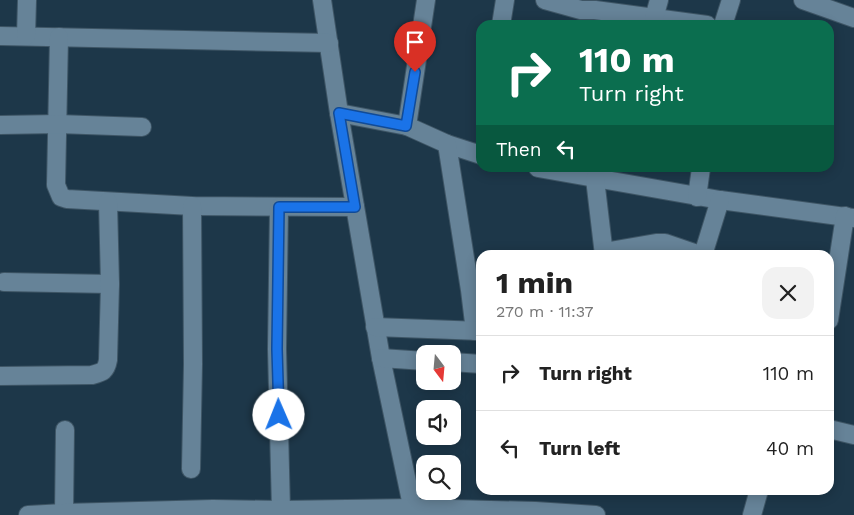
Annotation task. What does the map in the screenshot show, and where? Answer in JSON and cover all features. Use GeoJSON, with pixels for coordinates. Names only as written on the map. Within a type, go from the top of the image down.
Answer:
{"type":"FeatureCollection","features":[{"type":"Feature","properties":{"kind":"street"},"geometry":{"type":"LineString","coordinates":[[26,36],[27,0]]}},
{"type":"Feature","properties":{"kind":"street"},"geometry":{"type":"LineString","coordinates":[[322,0],[375,327],[413,511]]}},
{"type":"Feature","properties":{"kind":"street"},"geometry":{"type":"LineString","coordinates":[[406,126],[426,0]]}},
{"type":"Feature","properties":{"kind":"street"},"geometry":{"type":"LineString","coordinates":[[502,20],[505,0]]}},
{"type":"Feature","properties":{"kind":"street"},"geometry":{"type":"LineString","coordinates":[[546,0],[588,11],[669,20]]}},
{"type":"Feature","properties":{"kind":"street"},"geometry":{"type":"LineString","coordinates":[[654,18],[659,0]]}},
{"type":"Feature","properties":{"kind":"street"},"geometry":{"type":"LineString","coordinates":[[725,20],[731,0]]}},
{"type":"Feature","properties":{"kind":"street"},"geometry":{"type":"LineString","coordinates":[[803,0],[849,11]]}},
{"type":"Feature","properties":{"kind":"street"},"geometry":{"type":"LineString","coordinates":[[0,36],[329,42]]}},
{"type":"Feature","properties":{"kind":"street"},"geometry":{"type":"LineString","coordinates":[[59,37],[56,185],[61,197],[108,202],[192,206],[355,207]]}},
{"type":"Feature","properties":{"kind":"street"},"geometry":{"type":"LineString","coordinates":[[339,113],[406,126],[447,144],[476,150]]}},
{"type":"Feature","properties":{"kind":"street"},"geometry":{"type":"LineString","coordinates":[[0,125],[58,124],[142,127]]}},
{"type":"Feature","properties":{"kind":"street"},"geometry":{"type":"LineString","coordinates":[[447,144],[475,289],[476,303]]}},
{"type":"Feature","properties":{"kind":"street"},"geometry":{"type":"LineString","coordinates":[[566,172],[720,200],[849,217],[834,294]]}},
{"type":"Feature","properties":{"kind":"street"},"geometry":{"type":"LineString","coordinates":[[697,196],[700,172]]}},
{"type":"Feature","properties":{"kind":"street"},"geometry":{"type":"LineString","coordinates":[[595,178],[604,250]]}},
{"type":"Feature","properties":{"kind":"street"},"geometry":{"type":"LineString","coordinates":[[703,250],[720,200]]}},
{"type":"Feature","properties":{"kind":"street"},"geometry":{"type":"LineString","coordinates":[[0,376],[92,375],[102,372],[106,367],[108,360],[110,284],[108,202]]}},
{"type":"Feature","properties":{"kind":"street"},"geometry":{"type":"LineString","coordinates":[[192,206],[192,469]]}},
{"type":"Feature","properties":{"kind":"street"},"geometry":{"type":"LineString","coordinates":[[279,207],[277,349],[281,510]]}},
{"type":"Feature","properties":{"kind":"street"},"geometry":{"type":"LineString","coordinates":[[620,250],[666,243],[686,250]]}},
{"type":"Feature","properties":{"kind":"street"},"geometry":{"type":"LineString","coordinates":[[4,282],[110,284]]}},
{"type":"Feature","properties":{"kind":"street"},"geometry":{"type":"LineString","coordinates":[[375,327],[476,331]]}},
{"type":"Feature","properties":{"kind":"street"},"geometry":{"type":"LineString","coordinates":[[381,358],[416,360]]}},
{"type":"Feature","properties":{"kind":"street"},"geometry":{"type":"LineString","coordinates":[[461,363],[476,364]]}},
{"type":"Feature","properties":{"kind":"street"},"geometry":{"type":"LineString","coordinates":[[52,514],[65,430]]}},
{"type":"Feature","properties":{"kind":"street"},"geometry":{"type":"LineString","coordinates":[[834,430],[854,435]]}},
{"type":"Feature","properties":{"kind":"street"},"geometry":{"type":"LineString","coordinates":[[752,515],[758,495]]}},
{"type":"Feature","properties":{"kind":"street"},"geometry":{"type":"LineString","coordinates":[[28,515],[154,513],[213,509],[596,515]]}},
{"type":"Feature","properties":{"kind":"route"},"geometry":{"type":"LineString","coordinates":[[279,415],[277,349],[279,207],[355,207],[339,113],[406,126],[415,72]]}}]}
